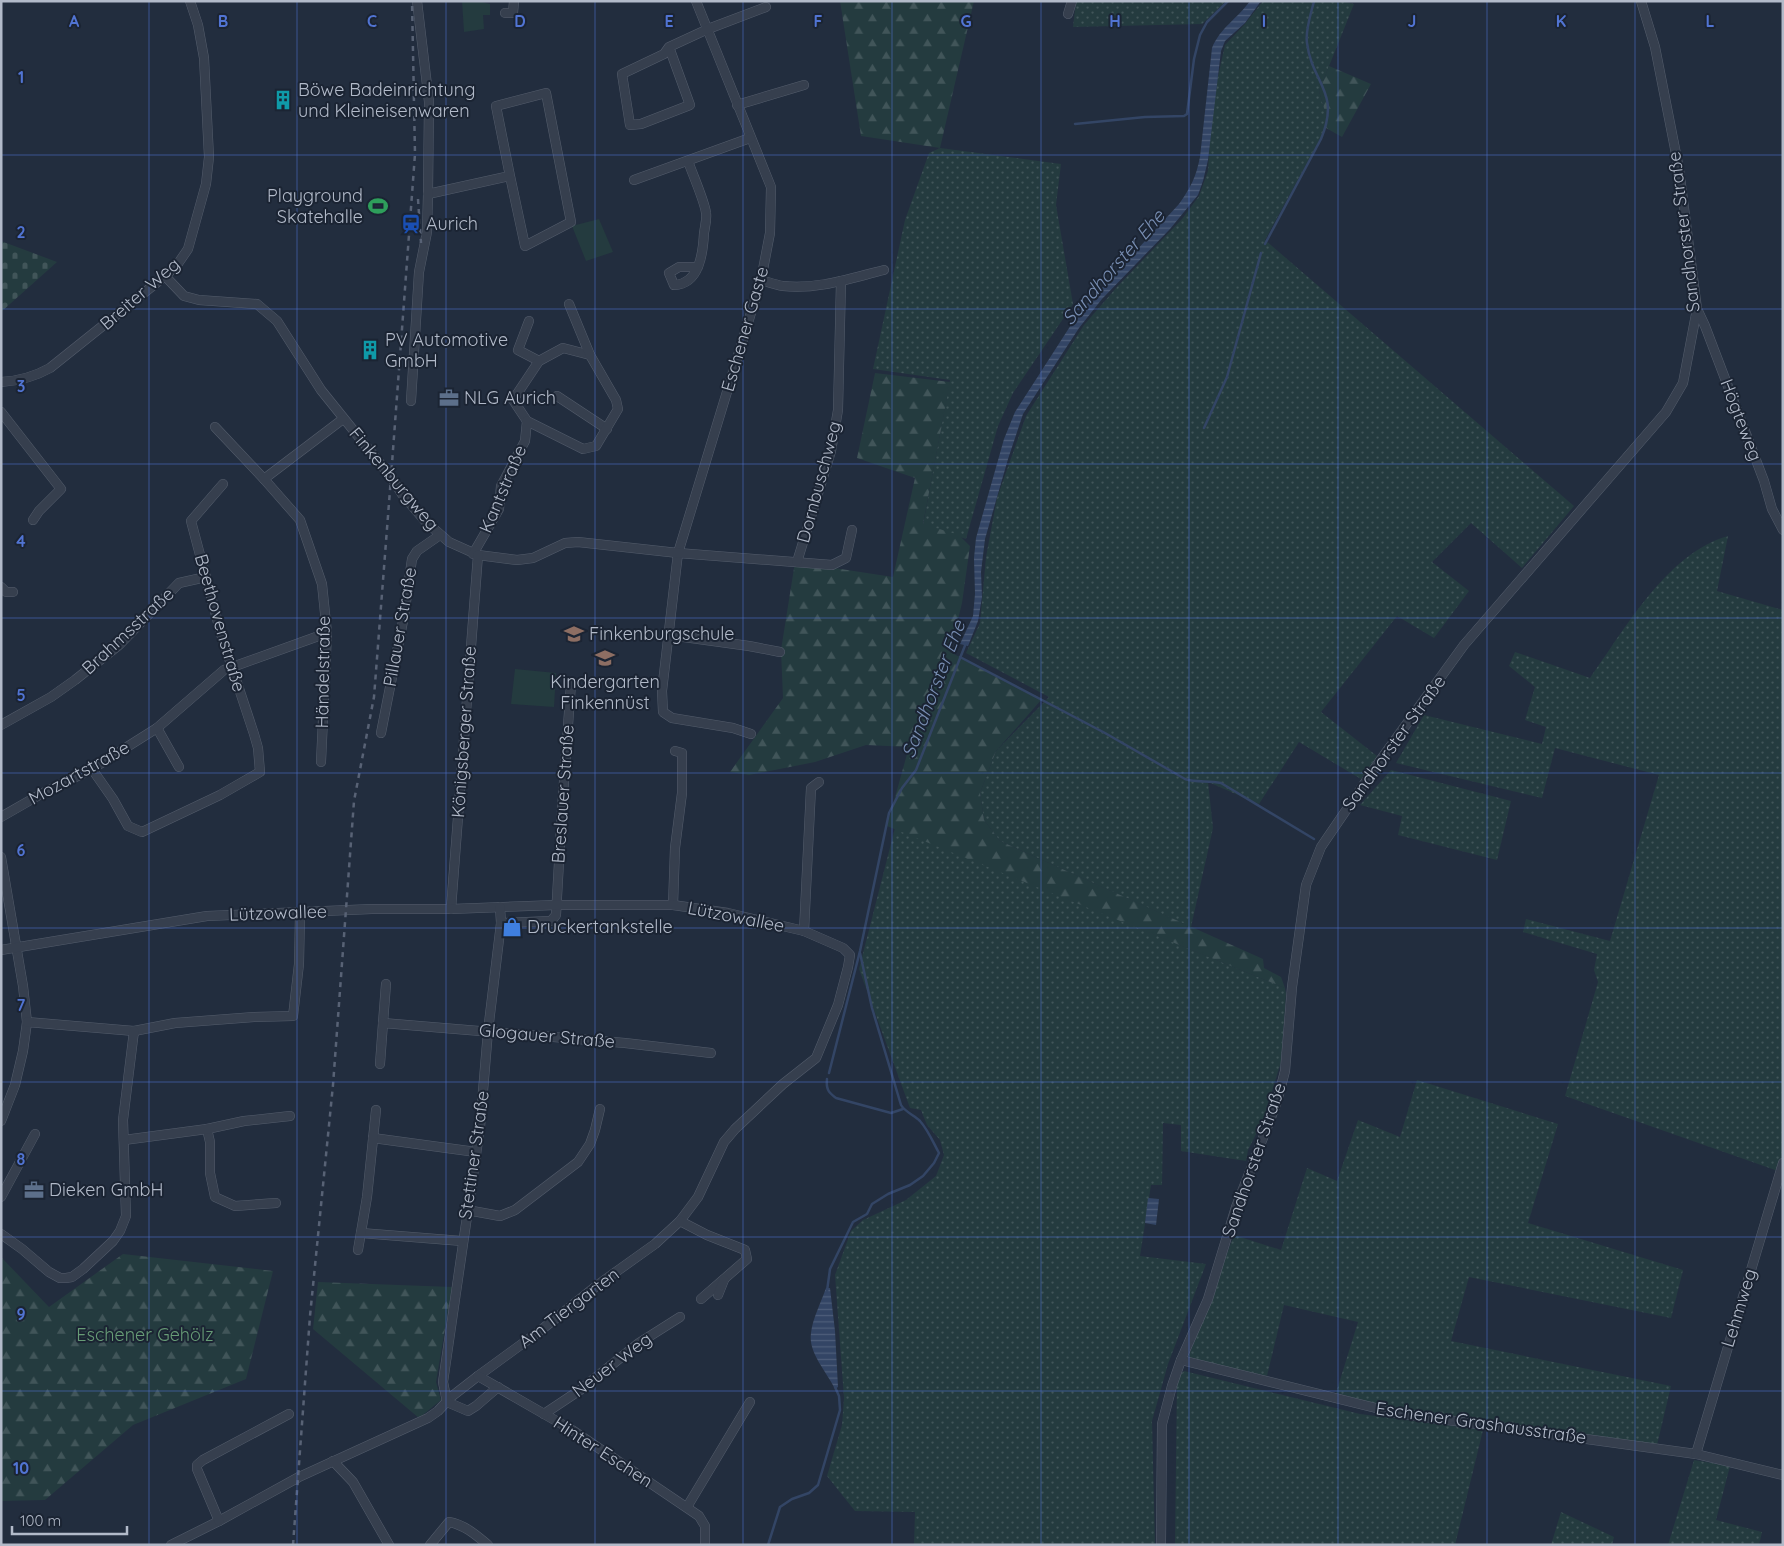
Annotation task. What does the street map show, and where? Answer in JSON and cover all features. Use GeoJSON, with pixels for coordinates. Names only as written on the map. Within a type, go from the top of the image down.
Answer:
{"type":"FeatureCollection","features":[{"type":"Feature","properties":{"kind":"street","name":"Breiter Weg"},"geometry":{"type":"LineString","coordinates":[[1,382],[21,381],[37,376],[50,368],[165,276],[177,265],[188,249],[206,184],[209,157],[204,58],[198,25],[190,1]]}},
{"type":"Feature","properties":{"kind":"street"},"geometry":{"type":"LineString","coordinates":[[411,401],[419,272],[427,232],[428,194],[429,102],[417,1]]}},
{"type":"Feature","properties":{"kind":"street"},"geometry":{"type":"LineString","coordinates":[[505,13],[514,13],[514,1]]}},
{"type":"Feature","properties":{"kind":"street","name":"Eschener Gaste"},"geometry":{"type":"LineString","coordinates":[[696,1],[771,187],[770,232],[761,280],[678,553],[662,690],[663,712],[667,716],[678,720],[733,728],[751,734]]}},
{"type":"Feature","properties":{"kind":"street"},"geometry":{"type":"LineString","coordinates":[[1068,14],[1072,1]]}},
{"type":"Feature","properties":{"kind":"street","name":"Sandhorster Straße"},"geometry":{"type":"LineString","coordinates":[[1161,1545],[1162,1424],[1180,1360],[1208,1299],[1236,1207],[1277,1102],[1288,1039],[1292,987],[1306,885],[1321,847],[1379,762],[1464,645],[1666,412],[1683,383],[1697,309],[1679,169],[1655,48],[1641,1]]}},
{"type":"Feature","properties":{"kind":"street"},"geometry":{"type":"LineString","coordinates":[[669,47],[690,105],[641,124],[630,125],[622,74],[664,54],[669,47],[708,29],[766,7]]}},
{"type":"Feature","properties":{"kind":"street"},"geometry":{"type":"LineString","coordinates":[[738,105],[804,85]]}},
{"type":"Feature","properties":{"kind":"street"},"geometry":{"type":"LineString","coordinates":[[546,93],[570,222],[525,246],[510,176],[496,106],[546,93]]}},
{"type":"Feature","properties":{"kind":"street"},"geometry":{"type":"LineString","coordinates":[[634,180],[750,138]]}},
{"type":"Feature","properties":{"kind":"street"},"geometry":{"type":"LineString","coordinates":[[688,161],[706,212],[702,258],[698,267]]}},
{"type":"Feature","properties":{"kind":"street"},"geometry":{"type":"LineString","coordinates":[[428,194],[510,176]]}},
{"type":"Feature","properties":{"kind":"street"},"geometry":{"type":"LineString","coordinates":[[761,280],[782,286],[806,287],[841,281],[884,270]]}},
{"type":"Feature","properties":{"kind":"street","name":"Finkenburgweg"},"geometry":{"type":"LineString","coordinates":[[165,276],[184,296],[199,300],[257,304],[277,320],[321,390],[391,477],[402,494],[440,535],[449,542],[475,554],[526,560],[573,542],[678,553],[832,565],[846,558],[852,530]]}},
{"type":"Feature","properties":{"kind":"street","name":"Dornbuschweg"},"geometry":{"type":"LineString","coordinates":[[797,562],[831,450],[838,410],[841,281]]}},
{"type":"Feature","properties":{"kind":"street","name":"Kantstraße"},"geometry":{"type":"LineString","coordinates":[[569,304],[590,355],[616,400],[618,409],[596,446],[584,449],[527,421],[513,400],[540,361],[563,348],[590,355]]}},
{"type":"Feature","properties":{"kind":"street","name":"Högteweg"},"geometry":{"type":"LineString","coordinates":[[1697,309],[1764,481],[1772,509],[1783,530]]}},
{"type":"Feature","properties":{"kind":"street"},"geometry":{"type":"LineString","coordinates":[[529,321],[518,350],[540,361]]}},
{"type":"Feature","properties":{"kind":"street"},"geometry":{"type":"LineString","coordinates":[[557,396],[606,429]]}},
{"type":"Feature","properties":{"kind":"street"},"geometry":{"type":"LineString","coordinates":[[1,412],[61,489],[39,511],[34,520]]}},
{"type":"Feature","properties":{"kind":"street"},"geometry":{"type":"LineString","coordinates":[[264,479],[343,419]]}},
{"type":"Feature","properties":{"kind":"street","name":"Kantstraße"},"geometry":{"type":"LineString","coordinates":[[475,554],[499,509],[501,486],[525,441],[527,421]]}},
{"type":"Feature","properties":{"kind":"street","name":"Händelstraße"},"geometry":{"type":"LineString","coordinates":[[215,427],[300,520],[322,584],[327,633],[321,762]]}},
{"type":"Feature","properties":{"kind":"street","name":"Beethovenstraße"},"geometry":{"type":"LineString","coordinates":[[92,769],[113,799],[128,826],[142,832],[220,795],[260,772],[258,748],[222,634],[191,520],[223,484]]}},
{"type":"Feature","properties":{"kind":"street","name":"Pillauer Straße"},"geometry":{"type":"LineString","coordinates":[[381,732],[404,616],[412,559],[417,551],[440,535]]}},
{"type":"Feature","properties":{"kind":"street","name":"Königsberger Straße"},"geometry":{"type":"LineString","coordinates":[[451,910],[475,554]]}},
{"type":"Feature","properties":{"kind":"street","name":"Brahmsstraße"},"geometry":{"type":"LineString","coordinates":[[1,724],[50,697],[75,680],[119,644],[179,583],[206,576]]}},
{"type":"Feature","properties":{"kind":"street"},"geometry":{"type":"LineString","coordinates":[[1,587],[6,592],[13,592]]}},
{"type":"Feature","properties":{"kind":"street","name":"Mozartstraße"},"geometry":{"type":"LineString","coordinates":[[1,817],[41,794],[92,769],[157,728],[224,670],[327,633]]}},
{"type":"Feature","properties":{"kind":"street"},"geometry":{"type":"LineString","coordinates":[[669,635],[780,652]]}},
{"type":"Feature","properties":{"kind":"street","name":"Breslauer Straße"},"geometry":{"type":"LineString","coordinates":[[556,905],[572,684]]}},
{"type":"Feature","properties":{"kind":"street"},"geometry":{"type":"LineString","coordinates":[[157,728],[179,767]]}},
{"type":"Feature","properties":{"kind":"street"},"geometry":{"type":"LineString","coordinates":[[673,905],[675,848],[682,793],[682,753],[675,751]]}},
{"type":"Feature","properties":{"kind":"street"},"geometry":{"type":"LineString","coordinates":[[804,931],[811,788],[819,782]]}},
{"type":"Feature","properties":{"kind":"street"},"geometry":{"type":"LineString","coordinates":[[1,857],[17,947],[27,1022],[15,1085],[2,1122]]}},
{"type":"Feature","properties":{"kind":"street"},"geometry":{"type":"LineString","coordinates":[[501,923],[551,921],[556,915],[556,905]]}},
{"type":"Feature","properties":{"kind":"street","name":"Lützowallee"},"geometry":{"type":"LineString","coordinates":[[1,950],[207,916],[372,909],[451,910],[500,906],[673,905],[728,913],[804,931],[843,948],[850,954]]}},
{"type":"Feature","properties":{"kind":"street","name":"Stettiner Straße"},"geometry":{"type":"LineString","coordinates":[[447,1402],[443,1382],[476,1152],[501,923],[500,906]]}},
{"type":"Feature","properties":{"kind":"street"},"geometry":{"type":"LineString","coordinates":[[27,1022],[134,1031],[175,1023],[293,1016],[300,913]]}},
{"type":"Feature","properties":{"kind":"street","name":"Am Tiergarten"},"geometry":{"type":"LineString","coordinates":[[177,1543],[220,1522],[299,1477],[428,1418],[478,1376],[655,1244],[680,1222],[698,1197],[724,1142],[735,1129],[783,1084],[816,1058],[838,1005],[850,954]]}},
{"type":"Feature","properties":{"kind":"street"},"geometry":{"type":"LineString","coordinates":[[380,1064],[386,984]]}},
{"type":"Feature","properties":{"kind":"street","name":"Glogauer Straße"},"geometry":{"type":"LineString","coordinates":[[383,1023],[625,1043],[711,1053]]}},
{"type":"Feature","properties":{"kind":"street"},"geometry":{"type":"LineString","coordinates":[[1,1234],[49,1272],[60,1278],[72,1277],[114,1241],[126,1216],[123,1120],[134,1031]]}},
{"type":"Feature","properties":{"kind":"street"},"geometry":{"type":"LineString","coordinates":[[467,1210],[500,1216],[522,1205],[578,1162],[590,1144],[600,1109]]}},
{"type":"Feature","properties":{"kind":"street"},"geometry":{"type":"LineString","coordinates":[[358,1250],[376,1110]]}},
{"type":"Feature","properties":{"kind":"street"},"geometry":{"type":"LineString","coordinates":[[124,1140],[207,1129],[244,1120],[290,1116]]}},
{"type":"Feature","properties":{"kind":"street"},"geometry":{"type":"LineString","coordinates":[[207,1129],[210,1142],[210,1173],[215,1197],[235,1206],[276,1203]]}},
{"type":"Feature","properties":{"kind":"street"},"geometry":{"type":"LineString","coordinates":[[1,1197],[35,1134]]}},
{"type":"Feature","properties":{"kind":"street"},"geometry":{"type":"LineString","coordinates":[[373,1138],[476,1152]]}},
{"type":"Feature","properties":{"kind":"street","name":"Lehmweg"},"geometry":{"type":"LineString","coordinates":[[1696,1454],[1783,1163]]}},
{"type":"Feature","properties":{"kind":"street"},"geometry":{"type":"LineString","coordinates":[[680,1222],[745,1250],[747,1259],[701,1299]]}},
{"type":"Feature","properties":{"kind":"street"},"geometry":{"type":"LineString","coordinates":[[361,1233],[462,1241]]}},
{"type":"Feature","properties":{"kind":"street"},"geometry":{"type":"LineString","coordinates":[[718,1295],[724,1280]]}},
{"type":"Feature","properties":{"kind":"street","name":"Neuer Weg"},"geometry":{"type":"LineString","coordinates":[[544,1414],[580,1390],[640,1342],[680,1317]]}},
{"type":"Feature","properties":{"kind":"street","name":"Eschener Grashausstraße"},"geometry":{"type":"LineString","coordinates":[[1180,1360],[1396,1413],[1696,1454],[1783,1475]]}},
{"type":"Feature","properties":{"kind":"street","name":"Hinter Eschen"},"geometry":{"type":"LineString","coordinates":[[478,1376],[572,1430],[687,1507],[699,1516],[705,1526],[705,1545]]}},
{"type":"Feature","properties":{"kind":"street"},"geometry":{"type":"LineString","coordinates":[[447,1402],[468,1411],[498,1387]]}},
{"type":"Feature","properties":{"kind":"street"},"geometry":{"type":"LineString","coordinates":[[687,1507],[750,1402]]}},
{"type":"Feature","properties":{"kind":"street"},"geometry":{"type":"LineString","coordinates":[[220,1522],[197,1465],[289,1414]]}},
{"type":"Feature","properties":{"kind":"street"},"geometry":{"type":"LineString","coordinates":[[332,1461],[353,1482],[389,1545]]}},
{"type":"Feature","properties":{"kind":"street"},"geometry":{"type":"LineString","coordinates":[[430,1545],[449,1522],[457,1523],[488,1545]]}},
{"type":"Feature","properties":{"kind":"green space"},"geometry":{"type":"Polygon","coordinates":[[[462,1],[478,1],[490,4],[490,15],[483,15],[484,29],[464,32],[462,1]]]}},
{"type":"Feature","properties":{"kind":"green space"},"geometry":{"type":"Polygon","coordinates":[[[840,1],[974,1],[940,148],[861,136],[840,1]]]}},
{"type":"Feature","properties":{"kind":"green space"},"geometry":{"type":"Polygon","coordinates":[[[1076,1],[1226,1],[1202,24],[1073,27],[1076,1]]]}},
{"type":"Feature","properties":{"kind":"green space"},"geometry":{"type":"Polygon","coordinates":[[[1263,1],[1342,1],[1354,4],[1319,91],[1326,115],[1326,128],[1265,240],[1574,506],[1522,568],[1471,523],[1432,562],[1469,591],[1434,638],[1397,616],[1321,712],[1377,756],[1361,779],[1299,742],[1259,804],[1208,782],[1213,828],[1191,927],[1000,841],[984,820],[980,793],[996,751],[1049,697],[966,653],[980,623],[986,557],[997,498],[1026,416],[1084,325],[1116,288],[1182,219],[1199,196],[1208,171],[1212,103],[1225,45],[1263,1]]]}},
{"type":"Feature","properties":{"kind":"green space"},"geometry":{"type":"Polygon","coordinates":[[[1329,66],[1371,84],[1342,137],[1326,128],[1326,115],[1319,91],[1329,66]]]}},
{"type":"Feature","properties":{"kind":"green space"},"geometry":{"type":"Polygon","coordinates":[[[940,148],[1061,164],[1056,205],[1073,304],[1013,393],[998,426],[966,539],[923,525],[950,380],[873,369],[905,220],[929,153],[940,148]]]}},
{"type":"Feature","properties":{"kind":"green space"},"geometry":{"type":"Polygon","coordinates":[[[599,219],[613,252],[586,261],[572,226],[599,219]]]}},
{"type":"Feature","properties":{"kind":"green space"},"geometry":{"type":"Polygon","coordinates":[[[1,241],[57,262],[1,312],[1,241]]]}},
{"type":"Feature","properties":{"kind":"green space"},"geometry":{"type":"Polygon","coordinates":[[[875,373],[950,382],[923,524],[959,535],[970,546],[962,603],[950,652],[1042,699],[996,751],[980,793],[984,820],[1000,841],[1263,959],[1264,968],[1281,977],[1285,988],[887,826],[909,747],[866,745],[815,762],[749,775],[730,772],[783,698],[781,650],[795,562],[893,577],[915,478],[857,458],[875,373]]]}},
{"type":"Feature","properties":{"kind":"green space"},"geometry":{"type":"Polygon","coordinates":[[[1728,536],[1717,591],[1783,610],[1783,1153],[1778,1171],[1565,1096],[1598,982],[1594,970],[1597,954],[1523,932],[1526,919],[1610,941],[1659,775],[1555,748],[1542,798],[1396,763],[1424,715],[1542,744],[1546,727],[1525,720],[1535,687],[1509,666],[1515,652],[1590,678],[1633,616],[1667,575],[1686,558],[1706,545],[1728,536]]]}},
{"type":"Feature","properties":{"kind":"green space"},"geometry":{"type":"Polygon","coordinates":[[[515,669],[556,673],[554,707],[511,704],[515,669]]]}},
{"type":"Feature","properties":{"kind":"green space"},"geometry":{"type":"Polygon","coordinates":[[[1391,770],[1511,801],[1497,860],[1398,835],[1402,816],[1360,805],[1391,770]]]}},
{"type":"Feature","properties":{"kind":"green space"},"geometry":{"type":"Polygon","coordinates":[[[895,828],[1285,988],[1281,1062],[1263,1120],[1248,1150],[1246,1161],[1181,1151],[1181,1125],[1163,1123],[1162,1185],[1151,1185],[1140,1256],[1206,1264],[1168,1364],[1152,1421],[1155,1545],[914,1545],[915,1512],[855,1511],[827,1476],[842,1425],[844,1398],[835,1275],[851,1231],[863,1220],[906,1200],[936,1176],[944,1155],[940,1140],[927,1125],[921,1110],[910,1108],[859,969],[895,828]]]}},
{"type":"Feature","properties":{"kind":"green space"},"geometry":{"type":"Polygon","coordinates":[[[1417,1080],[1558,1124],[1528,1223],[1683,1270],[1671,1318],[1469,1277],[1451,1341],[1671,1386],[1657,1445],[1395,1409],[1336,1393],[1358,1322],[1284,1305],[1267,1376],[1188,1358],[1234,1235],[1281,1250],[1307,1168],[1337,1181],[1358,1120],[1400,1137],[1417,1080]]]}},
{"type":"Feature","properties":{"kind":"green space","name":"Eschener Gehölz"},"geometry":{"type":"Polygon","coordinates":[[[123,1254],[273,1271],[246,1379],[133,1425],[45,1500],[1,1501],[1,1257],[49,1307],[123,1254]]]}},
{"type":"Feature","properties":{"kind":"green space"},"geometry":{"type":"Polygon","coordinates":[[[318,1282],[452,1287],[436,1382],[441,1400],[419,1418],[313,1329],[318,1282]]]}},
{"type":"Feature","properties":{"kind":"green space"},"geometry":{"type":"Polygon","coordinates":[[[1184,1371],[1360,1414],[1483,1430],[1455,1545],[1175,1545],[1177,1377],[1184,1371]]]}},
{"type":"Feature","properties":{"kind":"green space"},"geometry":{"type":"Polygon","coordinates":[[[1694,1460],[1730,1466],[1716,1520],[1762,1532],[1759,1545],[1668,1545],[1694,1460]]]}},
{"type":"Feature","properties":{"kind":"green space"},"geometry":{"type":"Polygon","coordinates":[[[1561,1512],[1614,1537],[1612,1545],[1551,1545],[1561,1512]]]}},
{"type":"Feature","properties":{"kind":"water"},"geometry":{"type":"Polygon","coordinates":[[[1250,1],[1261,1],[1245,23],[1225,41],[1221,51],[1208,160],[1198,195],[1170,229],[1102,299],[1079,328],[1023,414],[985,539],[981,572],[982,597],[978,621],[968,646],[960,644],[973,616],[976,538],[1004,439],[1015,412],[1078,314],[1179,204],[1190,187],[1200,157],[1212,48],[1224,29],[1250,1]]]}},
{"type":"Feature","properties":{"kind":"water"},"geometry":{"type":"Polygon","coordinates":[[[1148,1198],[1159,1199],[1156,1225],[1145,1223],[1148,1198]]]}},
{"type":"Feature","properties":{"kind":"water"},"geometry":{"type":"Polygon","coordinates":[[[826,1288],[830,1288],[835,1331],[838,1387],[835,1389],[815,1355],[811,1340],[813,1321],[826,1288]]]}},
{"type":"Feature","properties":{"kind":"waterway"},"geometry":{"type":"LineString","coordinates":[[1075,124],[1145,117],[1184,116],[1187,114],[1194,59],[1200,35],[1207,22],[1228,1]]}},
{"type":"Feature","properties":{"kind":"waterway"},"geometry":{"type":"LineString","coordinates":[[1265,244],[1321,139],[1326,123],[1327,98],[1314,69],[1307,43],[1308,27],[1314,1]]}},
{"type":"Feature","properties":{"kind":"waterway"},"geometry":{"type":"LineString","coordinates":[[1204,428],[1227,377],[1261,253]]}},
{"type":"Feature","properties":{"kind":"waterway","name":"Sandhorster Ehe"},"geometry":{"type":"LineString","coordinates":[[829,1073],[860,951],[889,813],[902,788],[916,770],[966,643]]}},
{"type":"Feature","properties":{"kind":"waterway"},"geometry":{"type":"LineString","coordinates":[[960,657],[1105,733],[1185,779],[1221,783],[1314,839]]}},
{"type":"Feature","properties":{"kind":"waterway","name":"Sandhorster Ehe"},"geometry":{"type":"LineString","coordinates":[[827,1291],[830,1269],[853,1222],[867,1214],[872,1204],[888,1194],[910,1185],[923,1176],[934,1163],[939,1153],[923,1125],[901,1105],[872,1008],[860,953]]}},
{"type":"Feature","properties":{"kind":"waterway","name":"Sandhorster Ehe"},"geometry":{"type":"LineString","coordinates":[[827,1079],[828,1090],[836,1098],[891,1113],[903,1109]]}},
{"type":"Feature","properties":{"kind":"waterway","name":"Sandhorster Ehe"},"geometry":{"type":"LineString","coordinates":[[768,1545],[780,1507],[792,1499],[809,1493],[818,1485],[840,1410],[839,1396],[835,1387]]}},
{"type":"Feature","properties":{"kind":"railway"},"geometry":{"type":"LineString","coordinates":[[293,1545],[310,1316],[333,1085],[354,801],[374,697],[391,477],[415,154],[412,1]]}},
{"type":"Feature","properties":{"kind":"railway"},"geometry":{"type":"LineString","coordinates":[[418,199],[421,243]]}},
{"type":"Feature","properties":{"kind":"place","name":"Böwe Badeinrichtung und Kleineisenwaren"},"geometry":{"type":"Point","coordinates":[283,100]}},
{"type":"Feature","properties":{"kind":"place","name":"Playground Skatehalle"},"geometry":{"type":"Point","coordinates":[378,206]}},
{"type":"Feature","properties":{"kind":"place","name":"Aurich"},"geometry":{"type":"Point","coordinates":[411,224]}},
{"type":"Feature","properties":{"kind":"place","name":"PV Automotive GmbH"},"geometry":{"type":"Point","coordinates":[370,350]}},
{"type":"Feature","properties":{"kind":"place","name":"NLG Aurich"},"geometry":{"type":"Point","coordinates":[449,398]}},
{"type":"Feature","properties":{"kind":"place","name":"Finkenburgschule"},"geometry":{"type":"Point","coordinates":[574,634]}},
{"type":"Feature","properties":{"kind":"place","name":"Kindergarten Finkennüst"},"geometry":{"type":"Point","coordinates":[605,658]}},
{"type":"Feature","properties":{"kind":"place","name":"Druckertankstelle"},"geometry":{"type":"Point","coordinates":[512,927]}},
{"type":"Feature","properties":{"kind":"place","name":"Dieken GmbH"},"geometry":{"type":"Point","coordinates":[34,1190]}}]}
